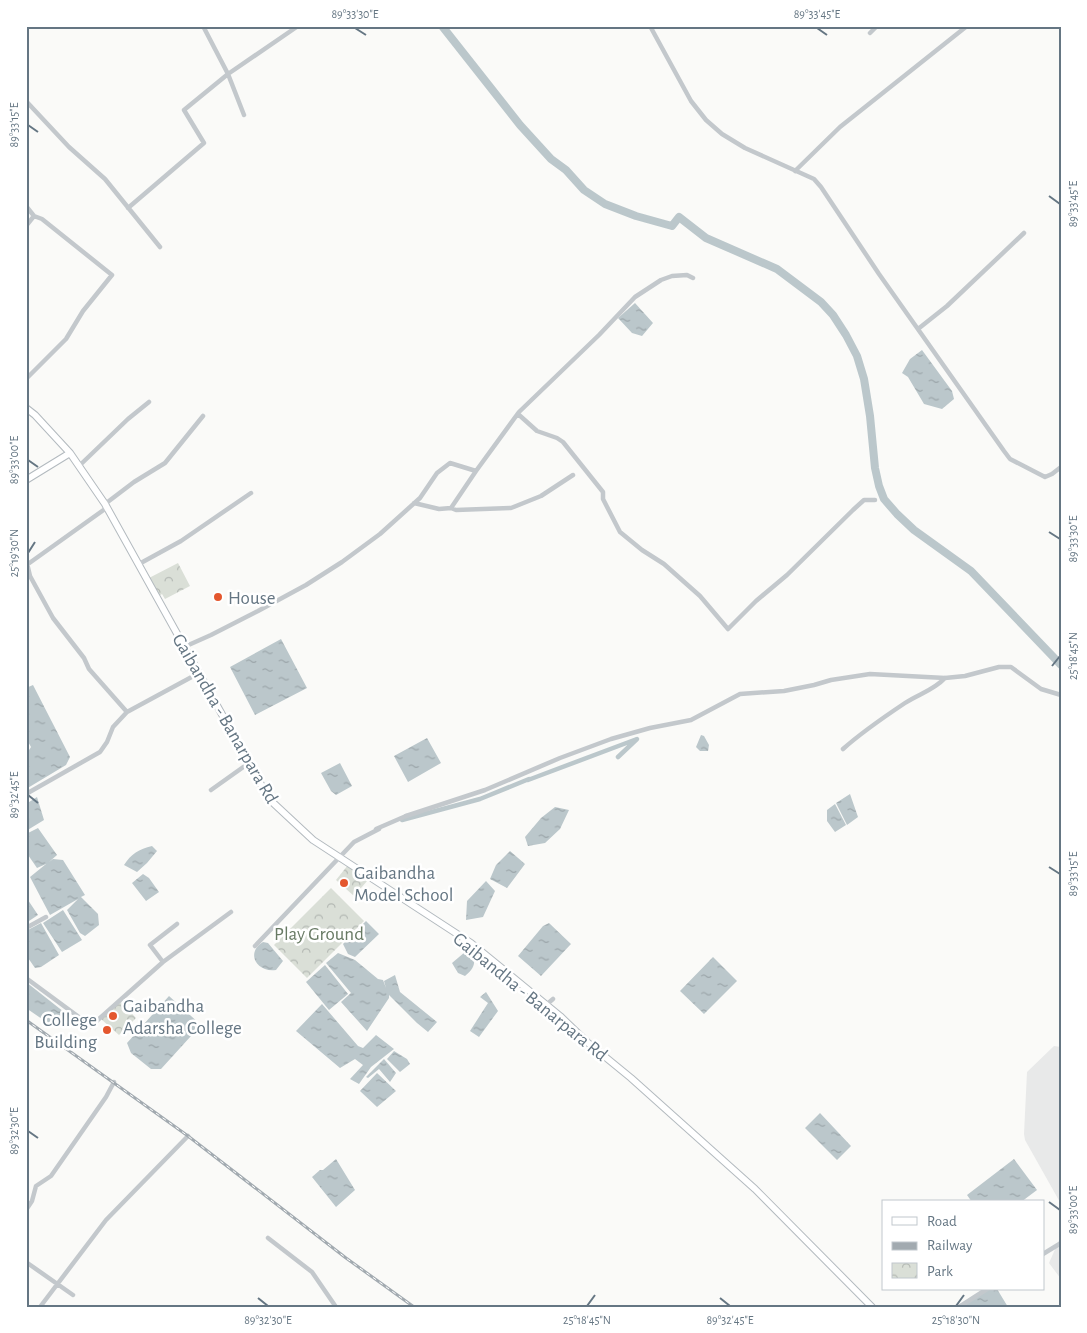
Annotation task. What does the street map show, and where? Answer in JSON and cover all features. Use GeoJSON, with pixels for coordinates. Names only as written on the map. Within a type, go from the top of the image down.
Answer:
{"type":"FeatureCollection","features":[{"type":"Feature","properties":{"kind":"main road","name":"Gaibandha - Banarpara Rd"},"geometry":{"type":"LineString","coordinates":[[26,408],[35,415],[70,453],[105,504],[269,799],[312,840],[471,943],[662,1101],[755,1189],[872,1307]]}},
{"type":"Feature","properties":{"kind":"main road"},"geometry":{"type":"LineString","coordinates":[[26,480],[70,453]]}},
{"type":"Feature","properties":{"kind":"street"},"geometry":{"type":"LineString","coordinates":[[203,26],[228,74],[244,115]]}},
{"type":"Feature","properties":{"kind":"street"},"geometry":{"type":"LineString","coordinates":[[128,208],[204,143],[184,110],[228,74],[298,26]]}},
{"type":"Feature","properties":{"kind":"street"},"geometry":{"type":"LineString","coordinates":[[650,26],[691,101],[706,120],[722,134],[745,148],[814,179],[821,187],[879,274],[1010,459],[1045,477],[1061,467]]}},
{"type":"Feature","properties":{"kind":"street"},"geometry":{"type":"LineString","coordinates":[[870,33],[877,26]]}},
{"type":"Feature","properties":{"kind":"street"},"geometry":{"type":"LineString","coordinates":[[795,171],[840,127],[966,26]]}},
{"type":"Feature","properties":{"kind":"street"},"geometry":{"type":"LineString","coordinates":[[26,101],[68,147],[105,179],[160,248]]}},
{"type":"Feature","properties":{"kind":"street"},"geometry":{"type":"LineString","coordinates":[[26,206],[34,216],[42,220],[112,275],[83,311],[66,339],[26,379]]}},
{"type":"Feature","properties":{"kind":"street"},"geometry":{"type":"LineString","coordinates":[[26,226],[34,216]]}},
{"type":"Feature","properties":{"kind":"street"},"geometry":{"type":"LineString","coordinates":[[918,329],[948,306],[1024,233]]}},
{"type":"Feature","properties":{"kind":"street"},"geometry":{"type":"LineString","coordinates":[[451,508],[518,414],[635,297],[661,280],[672,276],[688,275],[693,278]]}},
{"type":"Feature","properties":{"kind":"street"},"geometry":{"type":"LineString","coordinates":[[79,466],[128,418],[149,402]]}},
{"type":"Feature","properties":{"kind":"street"},"geometry":{"type":"LineString","coordinates":[[518,414],[537,431],[563,442],[603,492],[603,499],[620,532],[642,550],[664,564],[700,596],[728,629],[864,500],[875,500]]}},
{"type":"Feature","properties":{"kind":"street"},"geometry":{"type":"LineString","coordinates":[[126,712],[89,668],[84,658],[53,618],[28,578],[27,561],[105,509],[105,504],[134,482],[165,463],[203,416]]}},
{"type":"Feature","properties":{"kind":"street"},"geometry":{"type":"LineString","coordinates":[[184,646],[201,640],[258,612],[342,562],[380,534],[420,498],[437,473],[450,463],[476,471]]}},
{"type":"Feature","properties":{"kind":"street"},"geometry":{"type":"LineString","coordinates":[[414,503],[439,509],[451,508],[456,510],[511,508],[541,496],[573,475]]}},
{"type":"Feature","properties":{"kind":"street"},"geometry":{"type":"LineString","coordinates":[[139,564],[181,541],[251,493]]}},
{"type":"Feature","properties":{"kind":"street"},"geometry":{"type":"LineString","coordinates":[[340,858],[353,838],[406,816],[485,790],[560,758],[611,739],[650,728],[691,720],[740,694],[784,691],[831,680],[870,674],[945,678],[965,676],[1000,667],[1011,667],[1041,689],[1061,695]]}},
{"type":"Feature","properties":{"kind":"street"},"geometry":{"type":"LineString","coordinates":[[26,794],[100,752],[107,742],[113,727],[126,712],[199,673]]}},
{"type":"Feature","properties":{"kind":"street"},"geometry":{"type":"LineString","coordinates":[[843,750],[865,731],[907,702],[939,685],[945,678]]}},
{"type":"Feature","properties":{"kind":"street"},"geometry":{"type":"LineString","coordinates":[[211,790],[249,763]]}},
{"type":"Feature","properties":{"kind":"street"},"geometry":{"type":"LineString","coordinates":[[255,946],[354,842],[391,823]]}},
{"type":"Feature","properties":{"kind":"street"},"geometry":{"type":"LineString","coordinates":[[26,978],[92,1026],[163,962],[231,912]]}},
{"type":"Feature","properties":{"kind":"street"},"geometry":{"type":"LineString","coordinates":[[26,928],[46,917]]}},
{"type":"Feature","properties":{"kind":"street"},"geometry":{"type":"LineString","coordinates":[[163,962],[150,945],[177,924]]}},
{"type":"Feature","properties":{"kind":"street"},"geometry":{"type":"LineString","coordinates":[[546,1005],[553,999]]}},
{"type":"Feature","properties":{"kind":"street"},"geometry":{"type":"LineString","coordinates":[[26,1210],[32,1200],[36,1186],[50,1176],[106,1097],[114,1082]]}},
{"type":"Feature","properties":{"kind":"street"},"geometry":{"type":"LineString","coordinates":[[40,1307],[106,1220],[188,1136]]}},
{"type":"Feature","properties":{"kind":"street"},"geometry":{"type":"LineString","coordinates":[[268,1238],[312,1272],[336,1307]]}},
{"type":"Feature","properties":{"kind":"street"},"geometry":{"type":"LineString","coordinates":[[1044,1253],[1061,1243]]}},
{"type":"Feature","properties":{"kind":"street"},"geometry":{"type":"LineString","coordinates":[[26,1262],[73,1295]]}},
{"type":"Feature","properties":{"kind":"street"},"geometry":{"type":"LineString","coordinates":[[960,1307],[986,1290]]}},
{"type":"Feature","properties":{"kind":"shaded area"},"geometry":{"type":"Polygon","coordinates":[[[1054,1046],[1061,1047],[1061,1204],[1025,1140],[1024,1134],[1027,1072],[1054,1046]]]}},
{"type":"Feature","properties":{"kind":"shaded area"},"geometry":{"type":"Polygon","coordinates":[[[1061,1236],[1061,1279],[1049,1263],[1061,1236]]]}},
{"type":"Feature","properties":{"kind":"green space"},"geometry":{"type":"Polygon","coordinates":[[[178,563],[190,586],[165,599],[162,594],[159,596],[149,578],[178,563]]]}},
{"type":"Feature","properties":{"kind":"green space"},"geometry":{"type":"Polygon","coordinates":[[[348,865],[368,880],[354,896],[336,880],[348,865]]]}},
{"type":"Feature","properties":{"kind":"green space","name":"Play Ground"},"geometry":{"type":"Polygon","coordinates":[[[331,888],[364,921],[307,978],[274,945],[331,888]]]}},
{"type":"Feature","properties":{"kind":"green space"},"geometry":{"type":"Polygon","coordinates":[[[120,1001],[136,1018],[119,1035],[101,1019],[120,1001]]]}},
{"type":"Feature","properties":{"kind":"water"},"geometry":{"type":"Polygon","coordinates":[[[635,303],[653,323],[642,336],[632,333],[618,318],[635,303]]]}},
{"type":"Feature","properties":{"kind":"water"},"geometry":{"type":"Polygon","coordinates":[[[922,350],[952,391],[954,399],[942,409],[924,404],[908,377],[902,373],[910,359],[922,350]]]}},
{"type":"Feature","properties":{"kind":"water"},"geometry":{"type":"Polygon","coordinates":[[[281,639],[307,688],[255,715],[230,667],[281,639]]]}},
{"type":"Feature","properties":{"kind":"water"},"geometry":{"type":"Polygon","coordinates":[[[33,685],[70,757],[66,765],[26,789],[26,755],[31,747],[26,738],[26,688],[33,685]]]}},
{"type":"Feature","properties":{"kind":"water"},"geometry":{"type":"Polygon","coordinates":[[[701,735],[704,736],[709,745],[708,751],[700,751],[696,747],[701,735]]]}},
{"type":"Feature","properties":{"kind":"water"},"geometry":{"type":"Polygon","coordinates":[[[427,738],[441,763],[408,782],[394,756],[427,738]]]}},
{"type":"Feature","properties":{"kind":"water"},"geometry":{"type":"Polygon","coordinates":[[[340,763],[352,786],[336,795],[331,791],[321,773],[340,763]]]}},
{"type":"Feature","properties":{"kind":"water"},"geometry":{"type":"Polygon","coordinates":[[[850,794],[858,817],[847,825],[836,803],[850,794]]]}},
{"type":"Feature","properties":{"kind":"water"},"geometry":{"type":"Polygon","coordinates":[[[37,797],[44,820],[26,831],[26,804],[37,797]]]}},
{"type":"Feature","properties":{"kind":"water"},"geometry":{"type":"Polygon","coordinates":[[[835,804],[846,825],[835,832],[827,821],[827,810],[835,804]]]}},
{"type":"Feature","properties":{"kind":"water"},"geometry":{"type":"Polygon","coordinates":[[[555,807],[569,810],[560,829],[545,843],[528,846],[525,837],[541,818],[555,807]]]}},
{"type":"Feature","properties":{"kind":"water"},"geometry":{"type":"Polygon","coordinates":[[[38,828],[57,855],[49,862],[53,859],[63,860],[85,895],[81,897],[98,914],[99,925],[85,936],[80,933],[67,910],[78,899],[50,915],[30,877],[46,864],[37,868],[26,852],[26,834],[38,828]]]}},
{"type":"Feature","properties":{"kind":"water"},"geometry":{"type":"Polygon","coordinates":[[[152,846],[157,851],[137,872],[124,865],[136,853],[152,846]]]}},
{"type":"Feature","properties":{"kind":"water"},"geometry":{"type":"Polygon","coordinates":[[[510,851],[525,864],[507,888],[490,879],[496,865],[510,851]]]}},
{"type":"Feature","properties":{"kind":"water"},"geometry":{"type":"Polygon","coordinates":[[[143,874],[149,878],[159,892],[146,901],[132,883],[143,874]]]}},
{"type":"Feature","properties":{"kind":"water"},"geometry":{"type":"Polygon","coordinates":[[[486,881],[495,891],[483,917],[466,920],[467,901],[486,881]]]}},
{"type":"Feature","properties":{"kind":"water"},"geometry":{"type":"Polygon","coordinates":[[[26,897],[38,915],[26,923],[26,897]]]}},
{"type":"Feature","properties":{"kind":"water"},"geometry":{"type":"Polygon","coordinates":[[[63,910],[82,940],[62,952],[43,923],[63,910]]]}},
{"type":"Feature","properties":{"kind":"water"},"geometry":{"type":"Polygon","coordinates":[[[366,921],[379,934],[355,957],[348,954],[343,944],[366,921]]]}},
{"type":"Feature","properties":{"kind":"water"},"geometry":{"type":"Polygon","coordinates":[[[41,923],[59,955],[41,967],[35,968],[26,955],[26,931],[41,923]]]}},
{"type":"Feature","properties":{"kind":"water"},"geometry":{"type":"Polygon","coordinates":[[[549,923],[571,944],[541,976],[518,956],[543,926],[549,923]]]}},
{"type":"Feature","properties":{"kind":"water"},"geometry":{"type":"Polygon","coordinates":[[[263,942],[268,943],[283,961],[276,970],[263,968],[256,961],[255,951],[263,942]]]}},
{"type":"Feature","properties":{"kind":"water"},"geometry":{"type":"Polygon","coordinates":[[[465,952],[474,960],[474,965],[465,976],[458,973],[452,963],[465,952]]]}},
{"type":"Feature","properties":{"kind":"water"},"geometry":{"type":"Polygon","coordinates":[[[338,953],[355,960],[378,979],[383,980],[386,988],[384,981],[395,975],[400,992],[437,1022],[428,1032],[389,995],[389,998],[367,1031],[341,1002],[351,993],[326,963],[338,953]]]}},
{"type":"Feature","properties":{"kind":"water"},"geometry":{"type":"Polygon","coordinates":[[[713,957],[737,981],[704,1014],[680,991],[713,957]]]}},
{"type":"Feature","properties":{"kind":"water"},"geometry":{"type":"Polygon","coordinates":[[[325,965],[348,994],[329,1010],[306,982],[325,965]]]}},
{"type":"Feature","properties":{"kind":"water"},"geometry":{"type":"Polygon","coordinates":[[[26,982],[64,1012],[65,1014],[55,1028],[26,1008],[26,982]]]}},
{"type":"Feature","properties":{"kind":"water"},"geometry":{"type":"Polygon","coordinates":[[[486,992],[498,1011],[479,1037],[470,1031],[488,1003],[480,997],[486,992]]]}},
{"type":"Feature","properties":{"kind":"water"},"geometry":{"type":"Polygon","coordinates":[[[169,996],[201,1025],[161,1069],[151,1069],[131,1053],[127,1043],[169,996]]]}},
{"type":"Feature","properties":{"kind":"water"},"geometry":{"type":"Polygon","coordinates":[[[322,1004],[358,1046],[363,1048],[376,1035],[394,1049],[371,1067],[359,1084],[350,1079],[363,1065],[355,1059],[340,1068],[296,1031],[322,1004]]]}},
{"type":"Feature","properties":{"kind":"water"},"geometry":{"type":"Polygon","coordinates":[[[394,1051],[407,1059],[410,1064],[400,1072],[387,1059],[394,1051]]]}},
{"type":"Feature","properties":{"kind":"water"},"geometry":{"type":"Polygon","coordinates":[[[384,1059],[396,1073],[390,1082],[379,1069],[368,1078],[366,1077],[384,1059]]]}},
{"type":"Feature","properties":{"kind":"water"},"geometry":{"type":"Polygon","coordinates":[[[377,1073],[396,1091],[377,1107],[360,1091],[377,1073]]]}},
{"type":"Feature","properties":{"kind":"water"},"geometry":{"type":"Polygon","coordinates":[[[820,1113],[851,1146],[837,1160],[805,1128],[820,1113]]]}},
{"type":"Feature","properties":{"kind":"water"},"geometry":{"type":"Polygon","coordinates":[[[336,1159],[355,1190],[336,1207],[312,1177],[336,1159]]]}},
{"type":"Feature","properties":{"kind":"water"},"geometry":{"type":"Polygon","coordinates":[[[1014,1159],[1037,1190],[1024,1200],[971,1200],[967,1195],[1014,1159]]]}},
{"type":"Feature","properties":{"kind":"water"},"geometry":{"type":"Polygon","coordinates":[[[988,1290],[998,1290],[1008,1307],[962,1307],[988,1290]]]}},
{"type":"Feature","properties":{"kind":"waterway"},"geometry":{"type":"LineString","coordinates":[[442,26],[520,125],[551,159],[566,170],[584,190],[605,204],[636,216],[672,226],[679,217],[706,238],[777,269],[821,302],[833,315],[857,356],[864,379],[870,416],[875,468],[884,499],[914,530],[971,571],[1061,665]]}},
{"type":"Feature","properties":{"kind":"waterway"},"geometry":{"type":"LineString","coordinates":[[528,780],[637,739],[618,757]]}},
{"type":"Feature","properties":{"kind":"waterway"},"geometry":{"type":"LineString","coordinates":[[402,820],[480,799],[529,779]]}},
{"type":"Feature","properties":{"kind":"railway"},"geometry":{"type":"LineString","coordinates":[[26,1020],[188,1136],[346,1258],[414,1307]]}},
{"type":"Feature","properties":{"kind":"place","name":"House"},"geometry":{"type":"Point","coordinates":[218,597]}},
{"type":"Feature","properties":{"kind":"place","name":"Gaibandha Model School"},"geometry":{"type":"Point","coordinates":[344,883]}},
{"type":"Feature","properties":{"kind":"place","name":"Gaibandha Adarsha College"},"geometry":{"type":"Point","coordinates":[113,1016]}},
{"type":"Feature","properties":{"kind":"place","name":"College Building"},"geometry":{"type":"Point","coordinates":[107,1030]}}]}
